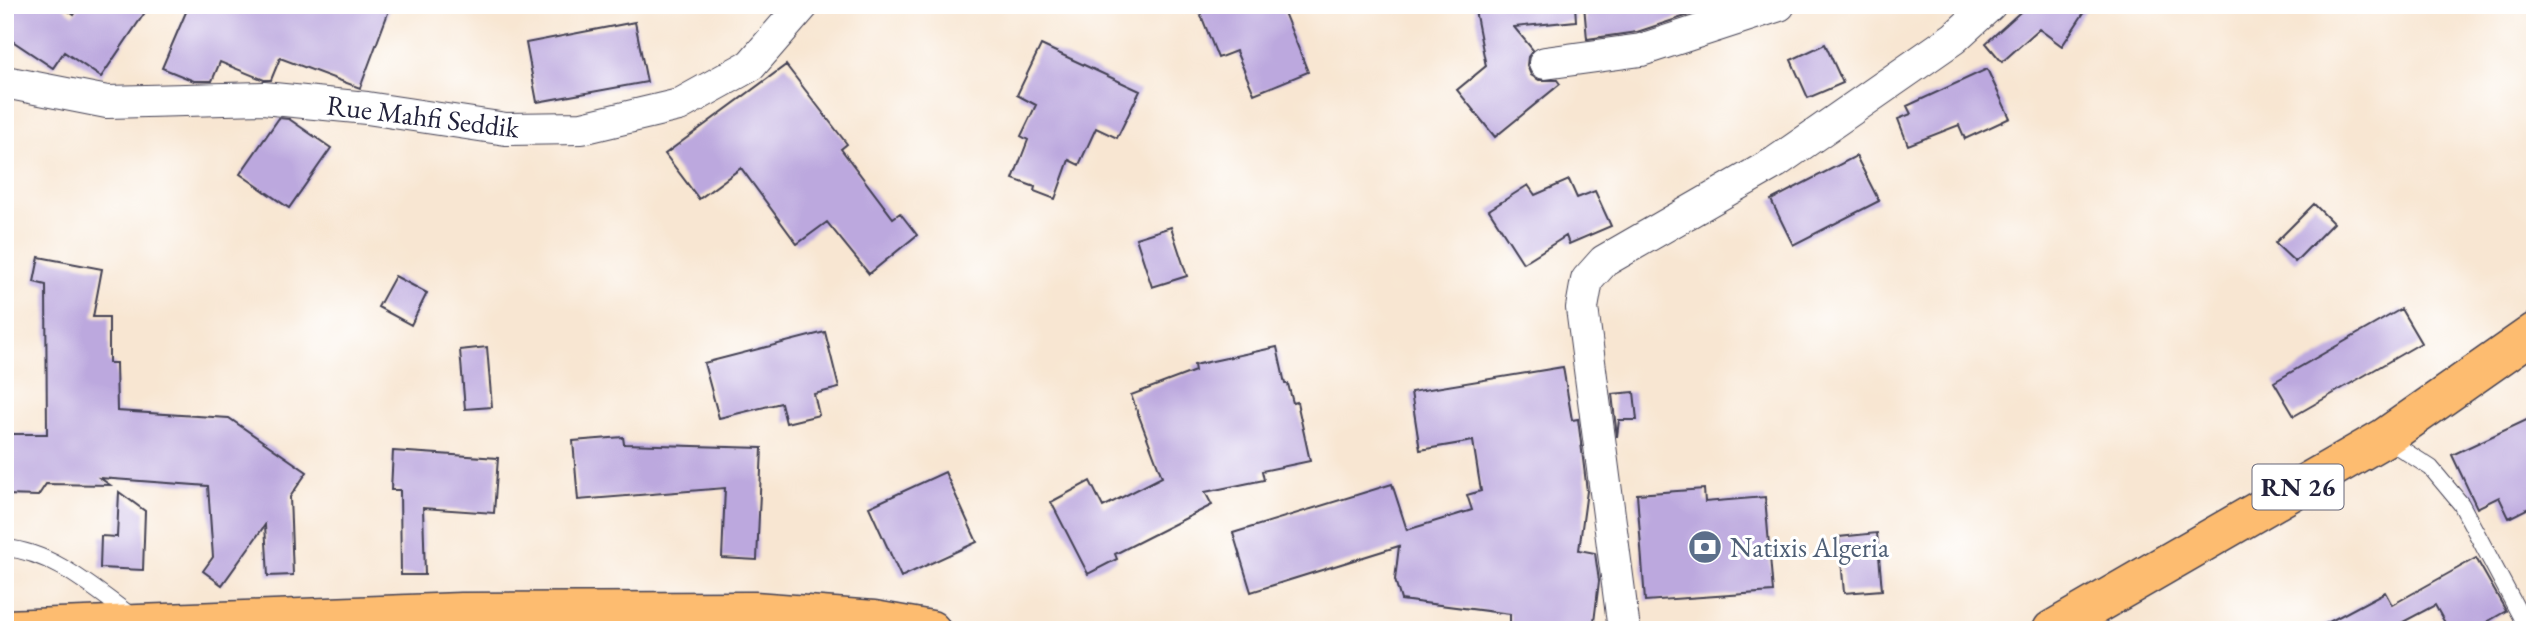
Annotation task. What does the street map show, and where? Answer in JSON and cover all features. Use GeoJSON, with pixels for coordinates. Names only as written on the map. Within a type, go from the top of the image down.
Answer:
{"type":"FeatureCollection","features":[{"type":"Feature","properties":{"kind":"main road","name":"RN 26"},"geometry":{"type":"LineString","coordinates":[[2052,630],[2384,438],[2535,332]]}},
{"type":"Feature","properties":{"kind":"main road"},"geometry":{"type":"LineString","coordinates":[[5,605],[29,610],[63,628]]}},
{"type":"Feature","properties":{"kind":"main road"},"geometry":{"type":"LineString","coordinates":[[5,629],[141,623],[874,620],[931,630]]}},
{"type":"Feature","properties":{"kind":"street","name":"Rue Mahfi Seddik"},"geometry":{"type":"LineString","coordinates":[[5,82],[107,102],[263,99],[367,108],[506,130],[582,128],[679,105],[691,99],[751,65],[803,5]]}},
{"type":"Feature","properties":{"kind":"street"},"geometry":{"type":"LineString","coordinates":[[1545,63],[1642,50],[1779,5]]}},
{"type":"Feature","properties":{"kind":"street"},"geometry":{"type":"LineString","coordinates":[[1624,630],[1582,308],[1587,280],[1604,261],[1776,162],[1954,38],[1990,5]]}},
{"type":"Feature","properties":{"kind":"lane"},"geometry":{"type":"LineString","coordinates":[[2384,438],[2431,468],[2461,504],[2528,630]]}},
{"type":"Feature","properties":{"kind":"lane"},"geometry":{"type":"LineString","coordinates":[[5,548],[45,558],[141,623]]}},
{"type":"Feature","properties":{"kind":"building"},"geometry":{"type":"Polygon","coordinates":[[[5,5],[60,5],[74,15],[80,5],[150,5],[101,77],[64,52],[53,68],[5,36],[5,5]]]}},
{"type":"Feature","properties":{"kind":"building"},"geometry":{"type":"Polygon","coordinates":[[[189,5],[391,5],[360,88],[280,58],[271,80],[264,80],[220,62],[212,81],[194,81],[162,68],[189,5]]]}},
{"type":"Feature","properties":{"kind":"building"},"geometry":{"type":"Polygon","coordinates":[[[1197,5],[1281,5],[1308,72],[1254,94],[1236,51],[1218,58],[1197,5]]]}},
{"type":"Feature","properties":{"kind":"building"},"geometry":{"type":"Polygon","coordinates":[[[1474,5],[1575,5],[1576,21],[1514,27],[1533,50],[1527,65],[1531,75],[1539,80],[1557,80],[1560,84],[1495,137],[1457,90],[1486,66],[1474,5]]]}},
{"type":"Feature","properties":{"kind":"building"},"geometry":{"type":"Polygon","coordinates":[[[1584,5],[1719,5],[1637,32],[1587,39],[1584,5]]]}},
{"type":"Feature","properties":{"kind":"building"},"geometry":{"type":"Polygon","coordinates":[[[2028,5],[2089,5],[2062,46],[2039,29],[2002,62],[1986,43],[2028,5]]]}},
{"type":"Feature","properties":{"kind":"building"},"geometry":{"type":"Polygon","coordinates":[[[635,22],[647,82],[537,102],[526,43],[635,22]]]}},
{"type":"Feature","properties":{"kind":"building"},"geometry":{"type":"Polygon","coordinates":[[[1825,44],[1843,83],[1808,98],[1791,60],[1825,44]]]}},
{"type":"Feature","properties":{"kind":"building"},"geometry":{"type":"Polygon","coordinates":[[[1041,45],[1140,91],[1117,138],[1096,128],[1079,165],[1069,160],[1055,199],[1034,191],[1035,187],[1013,179],[1028,140],[1021,136],[1036,105],[1017,95],[1041,45]]]}},
{"type":"Feature","properties":{"kind":"building"},"geometry":{"type":"Polygon","coordinates":[[[786,65],[847,144],[841,149],[893,218],[900,213],[917,235],[869,274],[827,222],[797,244],[741,168],[699,199],[665,154],[786,65]]]}},
{"type":"Feature","properties":{"kind":"building"},"geometry":{"type":"Polygon","coordinates":[[[1987,69],[2010,118],[1965,139],[1959,125],[1908,145],[1898,119],[1911,114],[1907,106],[1987,69]]]}},
{"type":"Feature","properties":{"kind":"building"},"geometry":{"type":"Polygon","coordinates":[[[279,118],[289,119],[331,148],[289,208],[240,174],[279,118]]]}},
{"type":"Feature","properties":{"kind":"building"},"geometry":{"type":"Polygon","coordinates":[[[1856,156],[1879,201],[1793,245],[1771,200],[1856,156]]]}},
{"type":"Feature","properties":{"kind":"building"},"geometry":{"type":"Polygon","coordinates":[[[1569,180],[1577,198],[1595,191],[1611,226],[1569,244],[1566,236],[1523,263],[1489,210],[1528,185],[1535,195],[1569,180]]]}},
{"type":"Feature","properties":{"kind":"building"},"geometry":{"type":"Polygon","coordinates":[[[2314,204],[2333,223],[2295,262],[2275,243],[2314,204]]]}},
{"type":"Feature","properties":{"kind":"building"},"geometry":{"type":"Polygon","coordinates":[[[1171,227],[1187,276],[1152,287],[1136,238],[1171,227]]]}},
{"type":"Feature","properties":{"kind":"building"},"geometry":{"type":"Polygon","coordinates":[[[39,257],[102,269],[93,317],[109,317],[109,363],[116,363],[117,411],[229,418],[307,472],[290,497],[293,575],[268,576],[265,525],[222,585],[203,571],[213,557],[208,486],[100,478],[110,485],[46,484],[38,496],[5,495],[5,434],[47,434],[46,285],[34,282],[39,257]]]}},
{"type":"Feature","properties":{"kind":"building"},"geometry":{"type":"Polygon","coordinates":[[[395,276],[427,293],[411,325],[378,307],[395,276]]]}},
{"type":"Feature","properties":{"kind":"building"},"geometry":{"type":"Polygon","coordinates":[[[2401,309],[2421,343],[2294,416],[2274,382],[2401,309]]]}},
{"type":"Feature","properties":{"kind":"building"},"geometry":{"type":"Polygon","coordinates":[[[825,332],[839,388],[814,394],[819,415],[786,423],[781,403],[719,418],[704,363],[825,332]]]}},
{"type":"Feature","properties":{"kind":"building"},"geometry":{"type":"Polygon","coordinates":[[[487,347],[492,407],[465,409],[460,350],[487,347]]]}},
{"type":"Feature","properties":{"kind":"building"},"geometry":{"type":"Polygon","coordinates":[[[1277,347],[1285,384],[1288,384],[1293,403],[1297,402],[1310,461],[1262,471],[1264,480],[1205,492],[1212,505],[1115,554],[1117,559],[1088,574],[1051,502],[1090,481],[1103,507],[1162,477],[1131,395],[1195,371],[1194,365],[1277,347]]]}},
{"type":"Feature","properties":{"kind":"building"},"geometry":{"type":"Polygon","coordinates":[[[1563,367],[1572,420],[1578,419],[1587,491],[1579,550],[1595,553],[1599,581],[1593,630],[1510,630],[1510,614],[1401,600],[1395,580],[1399,546],[1251,592],[1233,533],[1392,484],[1407,530],[1472,510],[1467,495],[1481,491],[1473,441],[1420,450],[1411,392],[1563,367]]]}},
{"type":"Feature","properties":{"kind":"building"},"geometry":{"type":"Polygon","coordinates":[[[1634,392],[1637,420],[1619,420],[1617,437],[1612,394],[1634,392]]]}},
{"type":"Feature","properties":{"kind":"building"},"geometry":{"type":"Polygon","coordinates":[[[2535,416],[2535,505],[2509,518],[2499,497],[2477,508],[2452,455],[2535,416]]]}},
{"type":"Feature","properties":{"kind":"building"},"geometry":{"type":"Polygon","coordinates":[[[623,437],[624,444],[762,448],[757,560],[722,558],[725,488],[578,500],[573,441],[623,437]]]}},
{"type":"Feature","properties":{"kind":"building"},"geometry":{"type":"Polygon","coordinates":[[[393,451],[498,458],[494,513],[423,508],[425,575],[401,575],[400,490],[391,490],[393,451]]]}},
{"type":"Feature","properties":{"kind":"building"},"geometry":{"type":"Polygon","coordinates":[[[945,472],[977,542],[901,577],[869,507],[945,472]]]}},
{"type":"Feature","properties":{"kind":"building","name":"Natixis Algeria"},"geometry":{"type":"Polygon","coordinates":[[[1704,489],[1705,502],[1765,497],[1773,592],[1645,601],[1637,494],[1704,489]]]}},
{"type":"Feature","properties":{"kind":"building"},"geometry":{"type":"Polygon","coordinates":[[[119,492],[145,511],[143,570],[100,568],[101,536],[117,537],[119,492]]]}},
{"type":"Feature","properties":{"kind":"building"},"geometry":{"type":"Polygon","coordinates":[[[1877,533],[1882,590],[1844,593],[1839,537],[1877,533]]]}},
{"type":"Feature","properties":{"kind":"building"},"geometry":{"type":"Polygon","coordinates":[[[2476,558],[2506,611],[2473,630],[2449,630],[2435,605],[2388,630],[2314,630],[2385,592],[2392,605],[2476,558]]]}},
{"type":"Feature","properties":{"kind":"place","name":"Natixis Algeria"},"geometry":{"type":"Point","coordinates":[1705,547]}}]}
